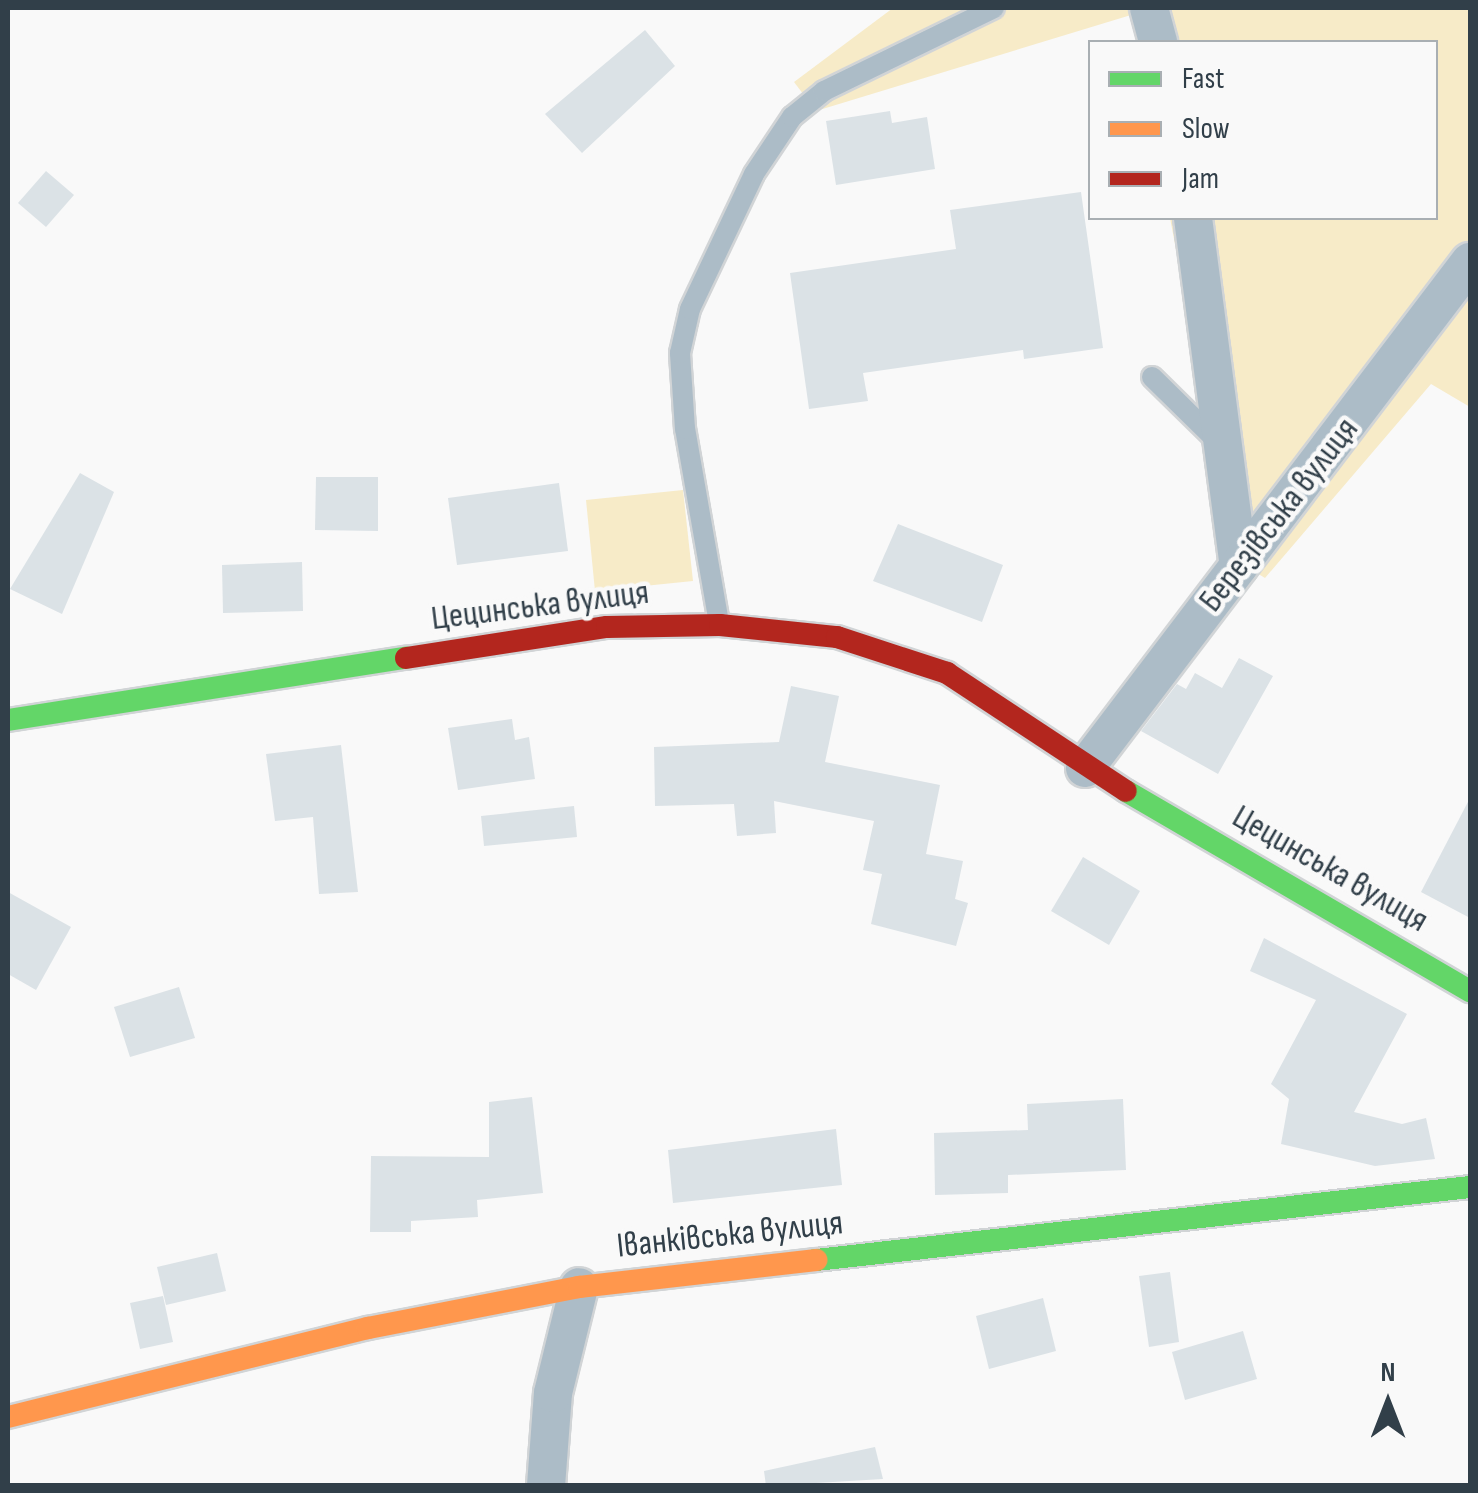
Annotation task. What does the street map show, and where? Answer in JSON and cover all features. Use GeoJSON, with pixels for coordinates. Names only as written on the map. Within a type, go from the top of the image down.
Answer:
{"type":"FeatureCollection","features":[{"type":"Feature","properties":{"kind":"street"},"geometry":{"type":"LineString","coordinates":[[1149,8],[1157,40]]}},
{"type":"Feature","properties":{"kind":"street"},"geometry":{"type":"LineString","coordinates":[[1192,220],[1228,458],[1239,566]]}},
{"type":"Feature","properties":{"kind":"street","name":"Березівська вулиця"},"geometry":{"type":"LineString","coordinates":[[1085,768],[1470,262]]}},
{"type":"Feature","properties":{"kind":"street","name":"Цецинська вулиця"},"geometry":{"type":"LineString","coordinates":[[10,725],[607,627],[720,625],[837,637],[946,674],[1085,768],[1470,991]]}},
{"type":"Feature","properties":{"kind":"street","name":"Іванківська вулиця"},"geometry":{"type":"LineString","coordinates":[[8,1416],[368,1328],[579,1287],[1470,1187]]}},
{"type":"Feature","properties":{"kind":"street"},"geometry":{"type":"LineString","coordinates":[[546,1486],[552,1393],[579,1287]]}},
{"type":"Feature","properties":{"kind":"lane"},"geometry":{"type":"LineString","coordinates":[[720,625],[685,429],[680,354],[690,309],[754,174],[792,117],[824,91],[994,8]]}},
{"type":"Feature","properties":{"kind":"lane"},"geometry":{"type":"LineString","coordinates":[[1152,378],[1206,424],[1228,458]]}},
{"type":"Feature","properties":{"kind":"shaded area"},"geometry":{"type":"Polygon","coordinates":[[[893,8],[1470,8],[1470,407],[1431,384],[1265,578],[1219,550],[1215,453],[1170,220],[1438,220],[1438,40],[1137,40],[1131,15],[816,111],[794,82],[893,8]]]}},
{"type":"Feature","properties":{"kind":"shaded area"},"geometry":{"type":"Polygon","coordinates":[[[683,490],[693,581],[595,591],[586,500],[683,490]]]}},
{"type":"Feature","properties":{"kind":"building"},"geometry":{"type":"Polygon","coordinates":[[[645,30],[675,66],[582,153],[545,114],[645,30]]]}},
{"type":"Feature","properties":{"kind":"building"},"geometry":{"type":"Polygon","coordinates":[[[890,111],[892,123],[927,117],[935,169],[836,185],[826,121],[890,111]]]}},
{"type":"Feature","properties":{"kind":"building"},"geometry":{"type":"Polygon","coordinates":[[[46,171],[74,195],[46,227],[18,203],[46,171]]]}},
{"type":"Feature","properties":{"kind":"building"},"geometry":{"type":"Polygon","coordinates":[[[1081,192],[1103,348],[1024,359],[1023,350],[863,373],[868,401],[809,409],[790,273],[956,249],[950,210],[1081,192]]]}},
{"type":"Feature","properties":{"kind":"building"},"geometry":{"type":"Polygon","coordinates":[[[80,473],[114,492],[62,614],[10,589],[80,473]]]}},
{"type":"Feature","properties":{"kind":"building"},"geometry":{"type":"Polygon","coordinates":[[[316,477],[378,477],[378,531],[315,530],[316,477]]]}},
{"type":"Feature","properties":{"kind":"building"},"geometry":{"type":"Polygon","coordinates":[[[559,483],[568,551],[457,565],[448,498],[559,483]]]}},
{"type":"Feature","properties":{"kind":"building"},"geometry":{"type":"Polygon","coordinates":[[[898,524],[1003,565],[982,622],[873,581],[898,524]]]}},
{"type":"Feature","properties":{"kind":"building"},"geometry":{"type":"Polygon","coordinates":[[[302,562],[303,611],[223,613],[222,565],[302,562]]]}},
{"type":"Feature","properties":{"kind":"building"},"geometry":{"type":"Polygon","coordinates":[[[1239,658],[1273,676],[1218,774],[1141,731],[1177,684],[1186,689],[1195,673],[1222,688],[1239,658]]]}},
{"type":"Feature","properties":{"kind":"building"},"geometry":{"type":"Polygon","coordinates":[[[791,686],[839,696],[825,762],[940,785],[926,854],[963,861],[955,899],[968,903],[956,946],[871,924],[882,874],[863,870],[874,821],[774,801],[776,833],[737,836],[734,804],[655,806],[654,747],[779,742],[791,686]]]}},
{"type":"Feature","properties":{"kind":"building"},"geometry":{"type":"Polygon","coordinates":[[[512,719],[515,740],[529,737],[535,779],[458,790],[448,728],[512,719]]]}},
{"type":"Feature","properties":{"kind":"building"},"geometry":{"type":"Polygon","coordinates":[[[341,745],[358,892],[319,894],[313,817],[275,821],[266,754],[341,745]]]}},
{"type":"Feature","properties":{"kind":"building"},"geometry":{"type":"Polygon","coordinates":[[[1470,798],[1470,918],[1421,892],[1470,798]]]}},
{"type":"Feature","properties":{"kind":"building"},"geometry":{"type":"Polygon","coordinates":[[[574,806],[577,837],[484,846],[481,816],[574,806]]]}},
{"type":"Feature","properties":{"kind":"building"},"geometry":{"type":"Polygon","coordinates":[[[1083,857],[1140,891],[1109,945],[1051,911],[1083,857]]]}},
{"type":"Feature","properties":{"kind":"building"},"geometry":{"type":"Polygon","coordinates":[[[8,892],[71,927],[36,990],[8,974],[8,892]]]}},
{"type":"Feature","properties":{"kind":"building"},"geometry":{"type":"Polygon","coordinates":[[[1264,938],[1407,1014],[1354,1112],[1402,1124],[1426,1118],[1435,1159],[1375,1166],[1281,1144],[1289,1099],[1271,1084],[1316,1000],[1250,971],[1264,938]]]}},
{"type":"Feature","properties":{"kind":"building"},"geometry":{"type":"Polygon","coordinates":[[[179,987],[195,1038],[130,1057],[114,1007],[179,987]]]}},
{"type":"Feature","properties":{"kind":"building"},"geometry":{"type":"Polygon","coordinates":[[[532,1097],[543,1193],[477,1200],[478,1217],[411,1221],[411,1232],[370,1232],[371,1156],[489,1157],[489,1102],[532,1097]]]}},
{"type":"Feature","properties":{"kind":"building"},"geometry":{"type":"Polygon","coordinates":[[[1123,1099],[1126,1170],[1008,1175],[1008,1193],[935,1195],[934,1133],[1028,1130],[1027,1104],[1123,1099]]]}},
{"type":"Feature","properties":{"kind":"building"},"geometry":{"type":"Polygon","coordinates":[[[836,1129],[842,1185],[673,1203],[668,1150],[836,1129]]]}},
{"type":"Feature","properties":{"kind":"building"},"geometry":{"type":"Polygon","coordinates":[[[217,1253],[226,1291],[166,1305],[157,1267],[217,1253]]]}},
{"type":"Feature","properties":{"kind":"building"},"geometry":{"type":"Polygon","coordinates":[[[1170,1272],[1179,1342],[1149,1347],[1139,1276],[1170,1272]]]}},
{"type":"Feature","properties":{"kind":"building"},"geometry":{"type":"Polygon","coordinates":[[[163,1296],[173,1342],[140,1349],[130,1303],[163,1296]]]}},
{"type":"Feature","properties":{"kind":"building"},"geometry":{"type":"Polygon","coordinates":[[[1043,1298],[1056,1351],[989,1369],[976,1316],[1043,1298]]]}},
{"type":"Feature","properties":{"kind":"building"},"geometry":{"type":"Polygon","coordinates":[[[1243,1331],[1257,1379],[1185,1400],[1172,1352],[1243,1331]]]}},
{"type":"Feature","properties":{"kind":"building"},"geometry":{"type":"Polygon","coordinates":[[[875,1447],[883,1479],[766,1486],[764,1471],[875,1447]]]}},
{"type":"Feature","properties":{"kind":"traffic: fast"},"geometry":{"type":"LineString","coordinates":[[8,720],[406,658]]}},
{"type":"Feature","properties":{"kind":"traffic: fast"},"geometry":{"type":"LineString","coordinates":[[1126,791],[1470,991]]}},
{"type":"Feature","properties":{"kind":"traffic: fast"},"geometry":{"type":"LineString","coordinates":[[816,1260],[1470,1187]]}},
{"type":"Feature","properties":{"kind":"traffic: slow"},"geometry":{"type":"LineString","coordinates":[[8,1417],[368,1328],[579,1287],[816,1260]]}},
{"type":"Feature","properties":{"kind":"traffic: jam"},"geometry":{"type":"LineString","coordinates":[[406,658],[607,627],[720,625],[837,637],[947,673],[1126,791]]}}]}
